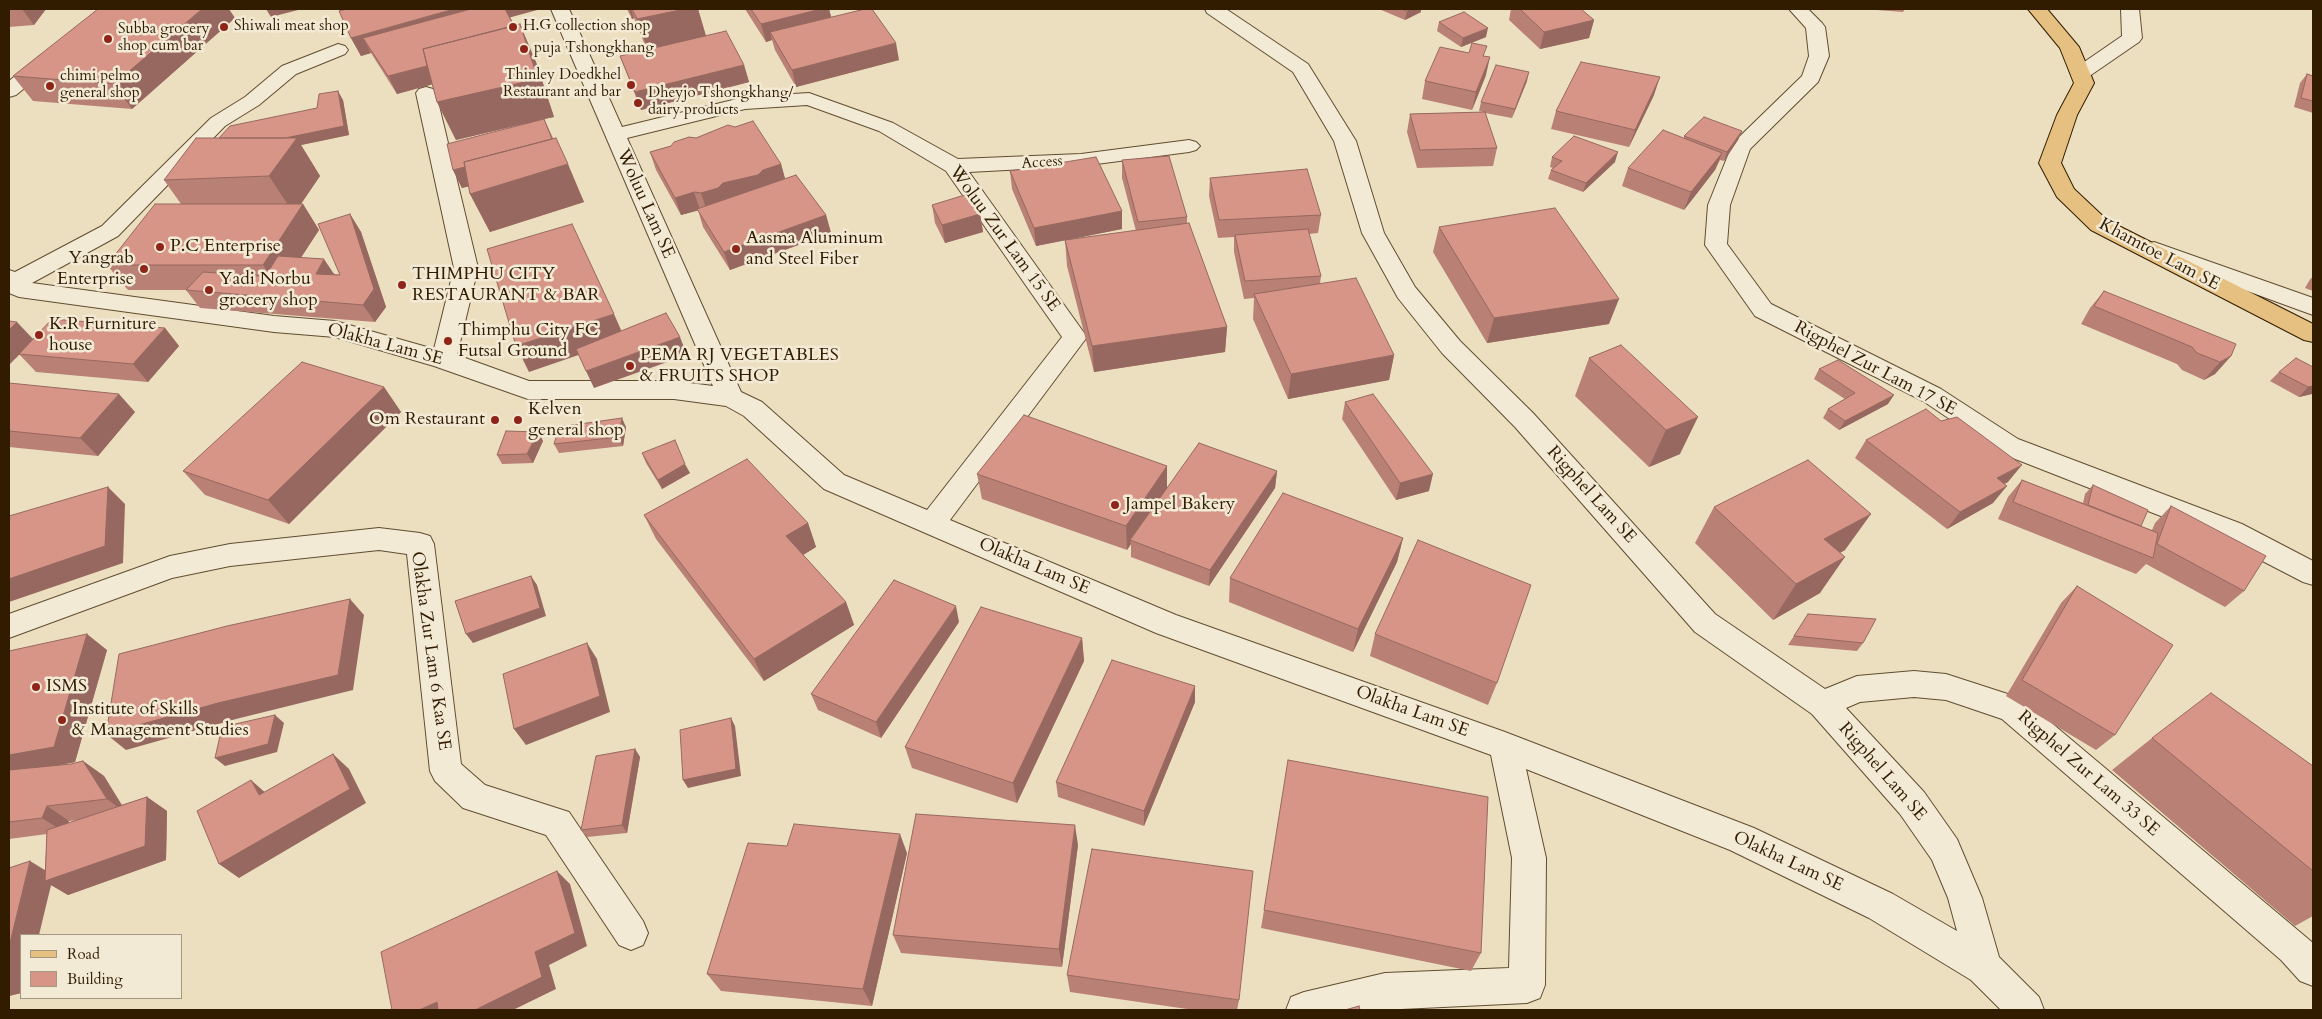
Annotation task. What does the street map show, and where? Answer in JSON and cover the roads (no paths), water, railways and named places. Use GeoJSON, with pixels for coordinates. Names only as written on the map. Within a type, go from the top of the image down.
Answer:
{"type":"FeatureCollection","features":[{"type":"Feature","properties":{"kind":"main road"},"geometry":{"type":"LineString","coordinates":[[2037,9],[2069,47],[2081,73]]}},
{"type":"Feature","properties":{"kind":"main road","name":"Khamtoe Lam SE"},"geometry":{"type":"LineString","coordinates":[[2081,73],[2084,83],[2067,115],[2050,163],[2065,192],[2099,225],[2313,334]]}},
{"type":"Feature","properties":{"kind":"street","name":"Woluu Lam SE"},"geometry":{"type":"LineString","coordinates":[[560,9],[731,398]]}},
{"type":"Feature","properties":{"kind":"street","name":"Rigphel Lam SE"},"geometry":{"type":"LineString","coordinates":[[1214,9],[1301,68],[1345,141],[1373,233],[1406,292],[1451,347],[1524,420],[1705,623],[1822,704],[1912,802],[1945,850],[1965,898],[1984,967]]}},
{"type":"Feature","properties":{"kind":"street","name":"Rigphel Zur Lam 17 SE"},"geometry":{"type":"LineString","coordinates":[[1798,9],[1815,27],[1819,56],[1811,78],[1740,147],[1719,205],[1716,245],[1763,310],[1932,394],[2009,446],[2232,532],[2313,574]]}},
{"type":"Feature","properties":{"kind":"street"},"geometry":{"type":"LineString","coordinates":[[2081,73],[2132,38],[2130,9]]}},
{"type":"Feature","properties":{"kind":"street"},"geometry":{"type":"LineString","coordinates":[[9,91],[60,50]]}},
{"type":"Feature","properties":{"kind":"street"},"geometry":{"type":"LineString","coordinates":[[11,281],[110,231],[218,122],[252,101],[289,70],[338,50]]}},
{"type":"Feature","properties":{"kind":"street"},"geometry":{"type":"LineString","coordinates":[[426,93],[466,268],[443,360]]}},
{"type":"Feature","properties":{"kind":"street","name":"Woluu Zur Lam 15 SE"},"geometry":{"type":"LineString","coordinates":[[615,135],[745,103],[809,99],[886,127],[954,166],[1075,337],[932,523]]}},
{"type":"Feature","properties":{"kind":"street","name":"Access"},"geometry":{"type":"LineString","coordinates":[[954,166],[1081,160],[1189,146]]}},
{"type":"Feature","properties":{"kind":"street"},"geometry":{"type":"LineString","coordinates":[[2133,243],[2313,306]]}},
{"type":"Feature","properties":{"kind":"street","name":"Olakha Lam SE"},"geometry":{"type":"LineString","coordinates":[[11,281],[19,288],[274,324],[335,329],[443,360],[528,390],[674,390],[731,398],[754,409],[834,482],[1166,624],[1505,746],[1742,839],[1881,906],[1984,967],[2026,1010]]}},
{"type":"Feature","properties":{"kind":"street","name":"Olakha Zur Lam 6 Kaa SE"},"geometry":{"type":"LineString","coordinates":[[9,626],[170,567],[230,555],[379,539],[420,544],[446,771],[476,797],[557,823],[631,933]]}},
{"type":"Feature","properties":{"kind":"street","name":"Rigphel Zur Lam 33 SE"},"geometry":{"type":"LineString","coordinates":[[1822,704],[1857,689],[1914,684],[1946,687],[2012,709],[2293,948],[2313,968]]}},
{"type":"Feature","properties":{"kind":"street"},"geometry":{"type":"LineString","coordinates":[[1304,1010],[1385,991],[1527,985],[1529,858],[1505,746]]}},
{"type":"Feature","properties":{"kind":"place","name":"Shiwali meat shop"},"geometry":{"type":"Point","coordinates":[224,27]}},
{"type":"Feature","properties":{"kind":"place","name":"H.G collection shop"},"geometry":{"type":"Point","coordinates":[513,27]}},
{"type":"Feature","properties":{"kind":"place","name":"Subba grocery shop cum bar"},"geometry":{"type":"Point","coordinates":[108,39]}},
{"type":"Feature","properties":{"kind":"place","name":"puja Tshongkhang"},"geometry":{"type":"Point","coordinates":[524,49]}},
{"type":"Feature","properties":{"kind":"place","name":"Thinley Doedkhel Restaurant and bar"},"geometry":{"type":"Point","coordinates":[631,85]}},
{"type":"Feature","properties":{"kind":"place","name":"chimi pelmo general shop"},"geometry":{"type":"Point","coordinates":[50,86]}},
{"type":"Feature","properties":{"kind":"place","name":"Dheyjo Tshongkhang/ dairy products"},"geometry":{"type":"Point","coordinates":[638,103]}},
{"type":"Feature","properties":{"kind":"place","name":"P.C Enterprise"},"geometry":{"type":"Point","coordinates":[160,247]}},
{"type":"Feature","properties":{"kind":"place","name":"Aasma Aluminum and Steel Fiber"},"geometry":{"type":"Point","coordinates":[736,249]}},
{"type":"Feature","properties":{"kind":"place","name":"Yangrab Enterprise"},"geometry":{"type":"Point","coordinates":[144,269]}},
{"type":"Feature","properties":{"kind":"place","name":"THIMPHU CITY RESTAURANT & BAR"},"geometry":{"type":"Point","coordinates":[402,285]}},
{"type":"Feature","properties":{"kind":"place","name":"Yadi Norbu grocery shop"},"geometry":{"type":"Point","coordinates":[209,290]}},
{"type":"Feature","properties":{"kind":"place","name":"K.R Furniture house"},"geometry":{"type":"Point","coordinates":[39,335]}},
{"type":"Feature","properties":{"kind":"place","name":"Thimphu City FC Futsal Ground"},"geometry":{"type":"Point","coordinates":[448,341]}},
{"type":"Feature","properties":{"kind":"place","name":"PEMA RJ VEGETABLES & FRUITS SHOP"},"geometry":{"type":"Point","coordinates":[630,366]}},
{"type":"Feature","properties":{"kind":"place","name":"Om Restaurant"},"geometry":{"type":"Point","coordinates":[495,420]}},
{"type":"Feature","properties":{"kind":"place","name":"Kelven general shop"},"geometry":{"type":"Point","coordinates":[518,420]}},
{"type":"Feature","properties":{"kind":"place","name":"Jampel Bakery"},"geometry":{"type":"Point","coordinates":[1115,505]}},
{"type":"Feature","properties":{"kind":"place","name":"ISMS"},"geometry":{"type":"Point","coordinates":[36,687]}},
{"type":"Feature","properties":{"kind":"place","name":"Institute of Skills & Management Studies"},"geometry":{"type":"Point","coordinates":[62,720]}}]}
